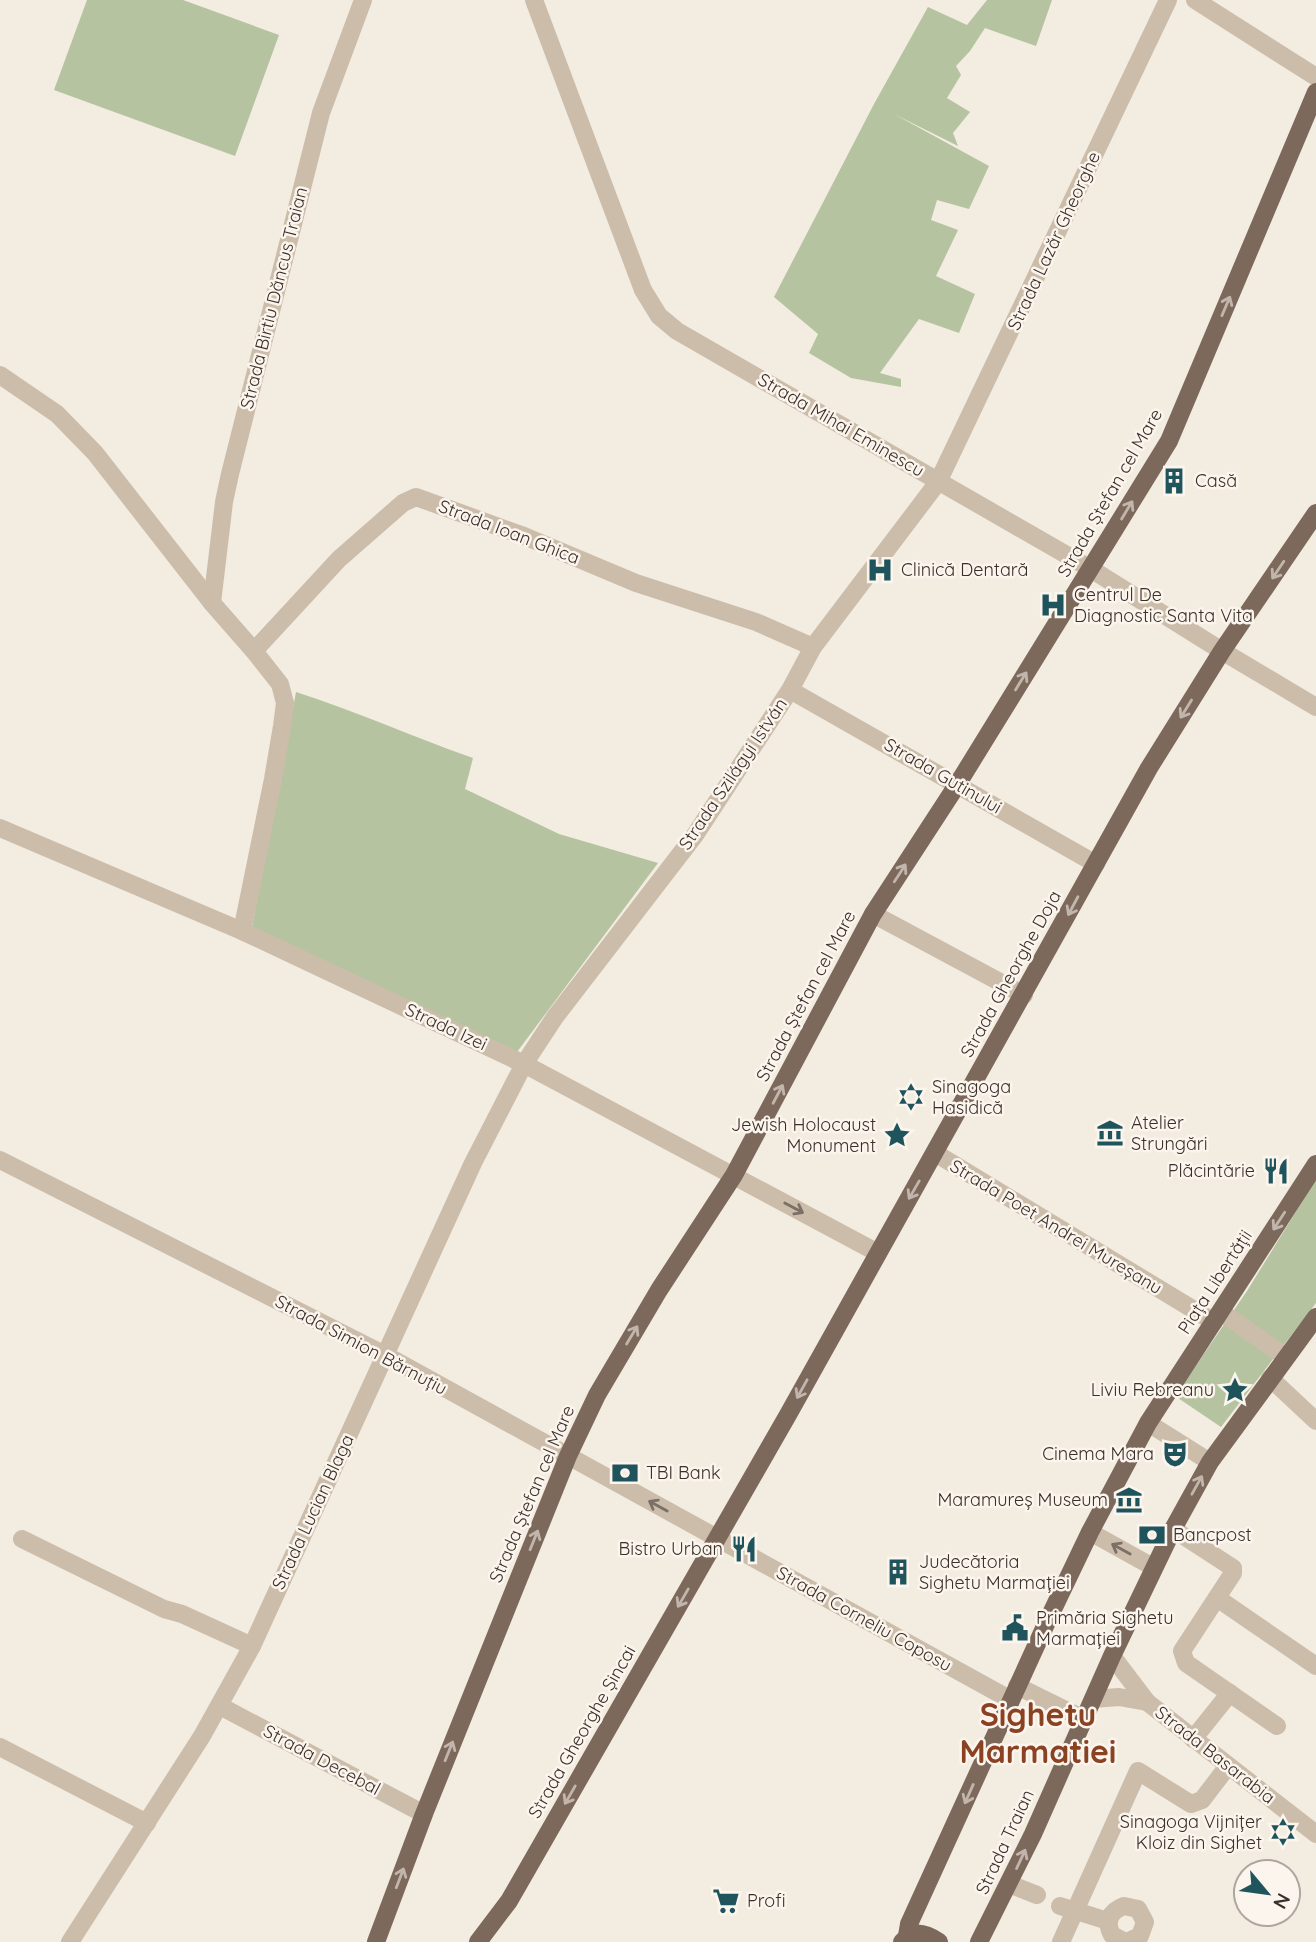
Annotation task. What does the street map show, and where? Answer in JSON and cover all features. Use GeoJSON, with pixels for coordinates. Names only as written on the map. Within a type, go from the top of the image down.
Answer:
{"type":"FeatureCollection","features":[{"type":"Feature","properties":{"kind":"main road","name":"Strada Ștefan cel Mare"},"geometry":{"type":"LineString","coordinates":[[376,1942],[424,1814],[568,1456],[597,1395],[659,1290],[734,1175],[873,914],[957,785],[1169,441],[1316,92]]}},
{"type":"Feature","properties":{"kind":"main road","name":"Strada Gheorghe Doja"},"geometry":{"type":"LineString","coordinates":[[717,1539],[1149,768],[1222,651],[1316,513]]}},
{"type":"Feature","properties":{"kind":"main road","name":"Piața Libertății"},"geometry":{"type":"LineString","coordinates":[[904,1939],[1014,1693],[1090,1532],[1148,1423],[1316,1164]]}},
{"type":"Feature","properties":{"kind":"main road"},"geometry":{"type":"LineString","coordinates":[[1153,1567],[1210,1462],[1316,1317]]}},
{"type":"Feature","properties":{"kind":"main road","name":"Strada Gheorghe Șincai"},"geometry":{"type":"LineString","coordinates":[[478,1942],[509,1901],[717,1539]]}},
{"type":"Feature","properties":{"kind":"main road","name":"Strada Traian"},"geometry":{"type":"LineString","coordinates":[[979,1942],[1009,1884],[1153,1567]]}},
{"type":"Feature","properties":{"kind":"main road"},"geometry":{"type":"LineString","coordinates":[[904,1939],[922,1933],[939,1942]]}},
{"type":"Feature","properties":{"kind":"street","name":"Strada Birtiu Dăncus Traian"},"geometry":{"type":"LineString","coordinates":[[212,603],[228,483],[321,113],[363,0]]}},
{"type":"Feature","properties":{"kind":"street","name":"Strada Mihai Eminescu"},"geometry":{"type":"LineString","coordinates":[[534,0],[643,290],[659,316],[677,331],[1091,569],[1316,707]]}},
{"type":"Feature","properties":{"kind":"street","name":"Strada Lazăr Gheorghe"},"geometry":{"type":"LineString","coordinates":[[938,482],[1168,0]]}},
{"type":"Feature","properties":{"kind":"street"},"geometry":{"type":"LineString","coordinates":[[1195,0],[1316,77]]}},
{"type":"Feature","properties":{"kind":"street"},"geometry":{"type":"LineString","coordinates":[[0,375],[57,414],[95,453],[279,684],[285,703],[273,779],[242,931]]}},
{"type":"Feature","properties":{"kind":"street","name":"Strada Szilágyi István"},"geometry":{"type":"LineString","coordinates":[[524,1064],[555,1017],[695,835],[790,690],[813,647],[938,482]]}},
{"type":"Feature","properties":{"kind":"street","name":"Strada Ioan Ghica"},"geometry":{"type":"LineString","coordinates":[[254,651],[339,559],[402,503],[416,497],[524,536],[636,583],[756,622],[813,647]]}},
{"type":"Feature","properties":{"kind":"street","name":"Strada Gutinului"},"geometry":{"type":"LineString","coordinates":[[790,690],[1096,864]]}},
{"type":"Feature","properties":{"kind":"street","name":"Strada Izei"},"geometry":{"type":"LineString","coordinates":[[0,828],[242,931],[524,1064],[878,1252]]}},
{"type":"Feature","properties":{"kind":"street"},"geometry":{"type":"LineString","coordinates":[[873,914],[1024,995]]}},
{"type":"Feature","properties":{"kind":"street","name":"Strada Lucian Blaga"},"geometry":{"type":"LineString","coordinates":[[70,1942],[220,1706],[251,1646],[473,1163],[524,1064]]}},
{"type":"Feature","properties":{"kind":"street","name":"Strada Poet Andrei Mureșanu"},"geometry":{"type":"LineString","coordinates":[[935,1153],[1286,1357]]}},
{"type":"Feature","properties":{"kind":"street","name":"Strada Simion Bărnuțiu"},"geometry":{"type":"LineString","coordinates":[[0,1160],[385,1355],[717,1539]]}},
{"type":"Feature","properties":{"kind":"street"},"geometry":{"type":"LineString","coordinates":[[1270,1378],[1316,1421]]}},
{"type":"Feature","properties":{"kind":"street"},"geometry":{"type":"LineString","coordinates":[[1148,1423],[1210,1462]]}},
{"type":"Feature","properties":{"kind":"street"},"geometry":{"type":"LineString","coordinates":[[1172,1529],[1233,1568],[1233,1573],[1182,1651],[1182,1657],[1277,1726]]}},
{"type":"Feature","properties":{"kind":"street"},"geometry":{"type":"LineString","coordinates":[[1090,1532],[1153,1567]]}},
{"type":"Feature","properties":{"kind":"street"},"geometry":{"type":"LineString","coordinates":[[22,1539],[164,1609],[182,1614],[251,1646]]}},
{"type":"Feature","properties":{"kind":"street","name":"Strada Corneliu Coposu"},"geometry":{"type":"LineString","coordinates":[[717,1539],[1014,1693],[1084,1719]]}},
{"type":"Feature","properties":{"kind":"street"},"geometry":{"type":"LineString","coordinates":[[1217,1598],[1316,1666]]}},
{"type":"Feature","properties":{"kind":"street","name":"Strada Basarabia"},"geometry":{"type":"LineString","coordinates":[[1112,1656],[1147,1702],[1316,1834]]}},
{"type":"Feature","properties":{"kind":"street"},"geometry":{"type":"LineString","coordinates":[[1193,1739],[1230,1693]]}},
{"type":"Feature","properties":{"kind":"street","name":"Strada Basarabia"},"geometry":{"type":"LineString","coordinates":[[1093,1699],[1119,1697],[1147,1702]]}},
{"type":"Feature","properties":{"kind":"street","name":"Strada Decebal"},"geometry":{"type":"LineString","coordinates":[[220,1706],[424,1814]]}},
{"type":"Feature","properties":{"kind":"street"},"geometry":{"type":"LineString","coordinates":[[0,1747],[147,1823]]}},
{"type":"Feature","properties":{"kind":"street"},"geometry":{"type":"LineString","coordinates":[[1061,1942],[1067,1909],[1138,1771],[1191,1804],[1202,1800],[1228,1766]]}},
{"type":"Feature","properties":{"kind":"street"},"geometry":{"type":"LineString","coordinates":[[1009,1884],[1037,1895]]}},
{"type":"Feature","properties":{"kind":"street"},"geometry":{"type":"LineString","coordinates":[[1131,1906],[1138,1909],[1145,1922],[1134,1941],[1112,1935],[1108,1922],[1117,1908],[1131,1906]]}},
{"type":"Feature","properties":{"kind":"street"},"geometry":{"type":"LineString","coordinates":[[1067,1909],[1108,1922]]}},
{"type":"Feature","properties":{"kind":"green space"},"geometry":{"type":"Polygon","coordinates":[[[87,0],[183,0],[279,35],[235,156],[54,90],[87,0]]]}},
{"type":"Feature","properties":{"kind":"green space"},"geometry":{"type":"Polygon","coordinates":[[[987,0],[1052,0],[1036,46],[985,28],[956,66],[961,75],[947,98],[970,112],[953,133],[958,146],[894,114],[989,166],[969,209],[937,200],[931,220],[958,230],[936,276],[975,294],[959,333],[919,319],[880,373],[901,379],[901,387],[851,378],[809,353],[818,334],[774,297],[874,104],[928,7],[967,25],[987,0]]]}},
{"type":"Feature","properties":{"kind":"green space"},"geometry":{"type":"Polygon","coordinates":[[[296,692],[473,758],[465,789],[559,834],[658,863],[517,1052],[252,927],[296,692]]]}},
{"type":"Feature","properties":{"kind":"green space"},"geometry":{"type":"Polygon","coordinates":[[[1316,1179],[1316,1303],[1221,1427],[1175,1396],[1247,1291],[1316,1179]]]}},
{"type":"Feature","properties":{"kind":"place","name":"Casă"},"geometry":{"type":"Point","coordinates":[1174,481]}},
{"type":"Feature","properties":{"kind":"place","name":"Clinică Dentară"},"geometry":{"type":"Point","coordinates":[880,570]}},
{"type":"Feature","properties":{"kind":"place","name":"Centrul De Diagnostic Santa Vita"},"geometry":{"type":"Point","coordinates":[1053,605]}},
{"type":"Feature","properties":{"kind":"place","name":"Sinagoga Hasidică"},"geometry":{"type":"Point","coordinates":[911,1097]}},
{"type":"Feature","properties":{"kind":"place","name":"Atelier Strungări"},"geometry":{"type":"Point","coordinates":[1110,1133]}},
{"type":"Feature","properties":{"kind":"place","name":"Jewish Holocaust Monument"},"geometry":{"type":"Point","coordinates":[897,1135]}},
{"type":"Feature","properties":{"kind":"place","name":"Plăcintărie"},"geometry":{"type":"Point","coordinates":[1276,1171]}},
{"type":"Feature","properties":{"kind":"place","name":"Liviu Rebreanu"},"geometry":{"type":"Point","coordinates":[1235,1390]}},
{"type":"Feature","properties":{"kind":"place","name":"Cinema Mara"},"geometry":{"type":"Point","coordinates":[1175,1454]}},
{"type":"Feature","properties":{"kind":"place","name":"TBI Bank"},"geometry":{"type":"Point","coordinates":[625,1473]}},
{"type":"Feature","properties":{"kind":"place","name":"Maramureș Museum"},"geometry":{"type":"Point","coordinates":[1129,1500]}},
{"type":"Feature","properties":{"kind":"place","name":"Bancpost"},"geometry":{"type":"Point","coordinates":[1152,1535]}},
{"type":"Feature","properties":{"kind":"place","name":"Bistro Urban"},"geometry":{"type":"Point","coordinates":[744,1549]}},
{"type":"Feature","properties":{"kind":"place","name":"Judecătoria Sighetu Marmației"},"geometry":{"type":"Point","coordinates":[898,1572]}},
{"type":"Feature","properties":{"kind":"place","name":"Primăria Sighetu Marmației"},"geometry":{"type":"Point","coordinates":[1015,1628]}},
{"type":"Feature","properties":{"kind":"place","name":"Sinagoga Vijnițer Kloiz din Sighet"},"geometry":{"type":"Point","coordinates":[1283,1832]}},
{"type":"Feature","properties":{"kind":"place","name":"Profi"},"geometry":{"type":"Point","coordinates":[726,1901]}},
{"type":"Feature","properties":{"kind":"district","name":"Sighetu Marmatiei"},"geometry":{"type":"Point","coordinates":[1038,1734]}}]}
